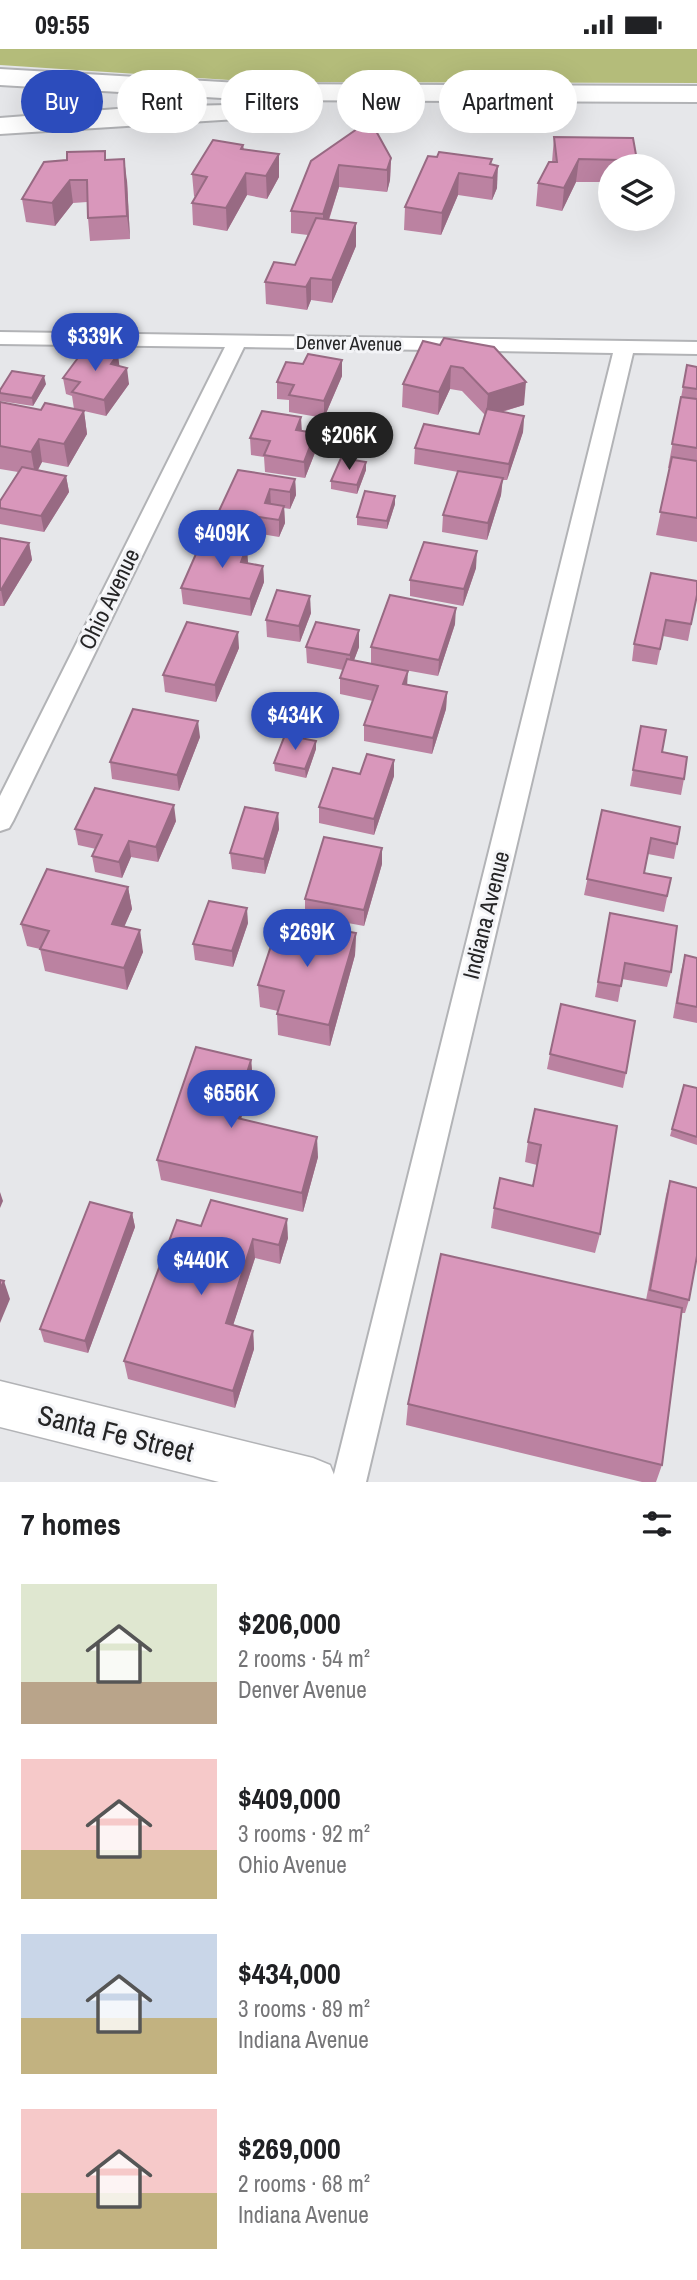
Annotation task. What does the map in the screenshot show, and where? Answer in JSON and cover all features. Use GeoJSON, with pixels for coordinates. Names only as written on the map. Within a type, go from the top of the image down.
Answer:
{"type":"FeatureCollection","features":[{"type":"Feature","properties":{"kind":"main road"},"geometry":{"type":"LineString","coordinates":[[0,77],[256,92],[697,94]]}},
{"type":"Feature","properties":{"kind":"main road"},"geometry":{"type":"LineString","coordinates":[[0,126],[143,115],[230,113],[439,116]]}},
{"type":"Feature","properties":{"kind":"main road","name":"Santa Fe Street"},"geometry":{"type":"LineString","coordinates":[[0,1404],[243,1474],[313,1482]]}},
{"type":"Feature","properties":{"kind":"street","name":"Denver Avenue"},"geometry":{"type":"LineString","coordinates":[[0,338],[697,348]]}},
{"type":"Feature","properties":{"kind":"street","name":"Ohio Avenue"},"geometry":{"type":"LineString","coordinates":[[0,821],[237,340]]}},
{"type":"Feature","properties":{"kind":"street","name":"Indiana Avenue"},"geometry":{"type":"LineString","coordinates":[[349,1482],[624,349]]}},
{"type":"Feature","properties":{"kind":"green space"},"geometry":{"type":"Polygon","coordinates":[[[0,49],[697,49],[697,83],[577,83],[577,70],[439,70],[439,82],[425,82],[425,70],[337,70],[337,82],[323,82],[323,70],[221,70],[221,79],[207,79],[207,70],[117,70],[117,73],[0,65],[0,49]]]}},
{"type":"Feature","properties":{"kind":"building"},"geometry":{"type":"Polygon","coordinates":[[[351,133],[377,133],[391,158],[387,170],[339,165],[323,214],[291,211],[311,161],[351,133]]]}},
{"type":"Feature","properties":{"kind":"building"},"geometry":{"type":"Polygon","coordinates":[[[554,137],[633,138],[636,154],[598,154],[598,159],[579,159],[564,188],[538,183],[549,162],[557,162],[554,137]]]}},
{"type":"Feature","properties":{"kind":"building"},"geometry":{"type":"Polygon","coordinates":[[[213,140],[243,145],[241,149],[279,154],[266,176],[246,173],[226,208],[192,203],[207,177],[192,174],[213,140]]]}},
{"type":"Feature","properties":{"kind":"building"},"geometry":{"type":"Polygon","coordinates":[[[105,151],[105,160],[124,159],[127,216],[88,218],[87,180],[70,180],[52,203],[22,199],[44,162],[67,160],[67,152],[105,151]]]}},
{"type":"Feature","properties":{"kind":"building"},"geometry":{"type":"Polygon","coordinates":[[[439,152],[492,159],[490,164],[498,166],[493,178],[459,173],[442,213],[405,207],[428,156],[437,157],[439,152]]]}},
{"type":"Feature","properties":{"kind":"building"},"geometry":{"type":"Polygon","coordinates":[[[316,218],[356,223],[332,280],[311,278],[306,287],[265,282],[274,262],[295,265],[316,218]]]}},
{"type":"Feature","properties":{"kind":"building"},"geometry":{"type":"Polygon","coordinates":[[[444,338],[494,347],[526,382],[488,394],[463,368],[451,366],[439,392],[403,384],[423,341],[440,345],[444,338]]]}},
{"type":"Feature","properties":{"kind":"building"},"geometry":{"type":"Polygon","coordinates":[[[86,347],[118,354],[111,364],[127,368],[104,400],[72,392],[80,382],[63,378],[86,347]]]}},
{"type":"Feature","properties":{"kind":"building"},"geometry":{"type":"Polygon","coordinates":[[[308,354],[342,360],[324,401],[289,395],[294,385],[277,382],[286,362],[303,364],[308,354]]]}},
{"type":"Feature","properties":{"kind":"building"},"geometry":{"type":"Polygon","coordinates":[[[687,365],[697,367],[697,389],[683,387],[687,365]]]}},
{"type":"Feature","properties":{"kind":"building"},"geometry":{"type":"Polygon","coordinates":[[[12,371],[44,376],[32,398],[0,393],[12,371]]]}},
{"type":"Feature","properties":{"kind":"building"},"geometry":{"type":"Polygon","coordinates":[[[681,397],[697,399],[697,448],[672,444],[681,397]]]}},
{"type":"Feature","properties":{"kind":"building"},"geometry":{"type":"Polygon","coordinates":[[[0,402],[41,410],[45,403],[84,411],[64,444],[39,439],[31,452],[0,446],[0,402]]]}},
{"type":"Feature","properties":{"kind":"building"},"geometry":{"type":"Polygon","coordinates":[[[487,409],[524,416],[509,464],[415,448],[424,424],[479,434],[487,409]]]}},
{"type":"Feature","properties":{"kind":"building"},"geometry":{"type":"Polygon","coordinates":[[[262,411],[301,417],[296,430],[315,433],[304,462],[264,455],[270,441],[250,438],[262,411]]]}},
{"type":"Feature","properties":{"kind":"building"},"geometry":{"type":"Polygon","coordinates":[[[672,457],[697,461],[697,518],[660,512],[672,457]]]}},
{"type":"Feature","properties":{"kind":"building"},"geometry":{"type":"Polygon","coordinates":[[[341,458],[366,462],[357,485],[331,481],[341,458]]]}},
{"type":"Feature","properties":{"kind":"building"},"geometry":{"type":"Polygon","coordinates":[[[22,467],[66,476],[41,516],[0,508],[0,501],[22,467]]]}},
{"type":"Feature","properties":{"kind":"building"},"geometry":{"type":"Polygon","coordinates":[[[238,470],[295,479],[290,492],[270,489],[265,503],[284,506],[279,520],[219,511],[238,470]]]}},
{"type":"Feature","properties":{"kind":"building"},"geometry":{"type":"Polygon","coordinates":[[[458,471],[503,478],[488,523],[443,515],[458,471]]]}},
{"type":"Feature","properties":{"kind":"building"},"geometry":{"type":"Polygon","coordinates":[[[365,491],[395,496],[387,521],[357,517],[365,491]]]}},
{"type":"Feature","properties":{"kind":"building"},"geometry":{"type":"Polygon","coordinates":[[[0,538],[29,543],[1,590],[0,590],[0,538]]]}},
{"type":"Feature","properties":{"kind":"building"},"geometry":{"type":"Polygon","coordinates":[[[203,538],[247,546],[241,562],[263,566],[250,599],[181,588],[203,538]]]}},
{"type":"Feature","properties":{"kind":"building"},"geometry":{"type":"Polygon","coordinates":[[[424,542],[477,551],[464,589],[410,580],[424,542]]]}},
{"type":"Feature","properties":{"kind":"building"},"geometry":{"type":"Polygon","coordinates":[[[651,573],[697,581],[691,624],[666,620],[660,649],[634,644],[651,573]]]}},
{"type":"Feature","properties":{"kind":"building"},"geometry":{"type":"Polygon","coordinates":[[[277,590],[310,596],[299,626],[266,620],[277,590]]]}},
{"type":"Feature","properties":{"kind":"building"},"geometry":{"type":"Polygon","coordinates":[[[390,595],[456,608],[439,660],[371,647],[390,595]]]}},
{"type":"Feature","properties":{"kind":"building"},"geometry":{"type":"Polygon","coordinates":[[[187,622],[238,632],[215,685],[163,675],[187,622]]]}},
{"type":"Feature","properties":{"kind":"building"},"geometry":{"type":"Polygon","coordinates":[[[316,622],[359,630],[350,655],[306,647],[316,622]]]}},
{"type":"Feature","properties":{"kind":"building"},"geometry":{"type":"Polygon","coordinates":[[[347,659],[408,671],[403,684],[447,692],[433,738],[364,725],[378,686],[340,678],[347,659]]]}},
{"type":"Feature","properties":{"kind":"building"},"geometry":{"type":"Polygon","coordinates":[[[133,709],[198,721],[177,775],[110,762],[133,709]]]}},
{"type":"Feature","properties":{"kind":"building"},"geometry":{"type":"Polygon","coordinates":[[[641,726],[666,730],[662,752],[687,757],[684,779],[633,770],[641,726]]]}},
{"type":"Feature","properties":{"kind":"building"},"geometry":{"type":"Polygon","coordinates":[[[285,735],[316,741],[305,769],[274,763],[285,735]]]}},
{"type":"Feature","properties":{"kind":"building"},"geometry":{"type":"Polygon","coordinates":[[[367,754],[394,760],[374,819],[319,807],[333,768],[360,774],[367,754]]]}},
{"type":"Feature","properties":{"kind":"building"},"geometry":{"type":"Polygon","coordinates":[[[95,788],[174,805],[156,847],[129,841],[119,862],[92,856],[102,835],[75,829],[95,788]]]}},
{"type":"Feature","properties":{"kind":"building"},"geometry":{"type":"Polygon","coordinates":[[[245,807],[278,813],[264,859],[230,853],[245,807]]]}},
{"type":"Feature","properties":{"kind":"building"},"geometry":{"type":"Polygon","coordinates":[[[602,810],[680,827],[677,844],[651,838],[644,873],[671,878],[667,896],[587,879],[602,810]]]}},
{"type":"Feature","properties":{"kind":"building"},"geometry":{"type":"Polygon","coordinates":[[[324,837],[382,848],[364,910],[305,899],[324,837]]]}},
{"type":"Feature","properties":{"kind":"building"},"geometry":{"type":"Polygon","coordinates":[[[47,869],[128,887],[112,924],[140,930],[124,968],[40,949],[49,931],[21,924],[47,869]]]}},
{"type":"Feature","properties":{"kind":"building"},"geometry":{"type":"Polygon","coordinates":[[[209,901],[247,908],[232,951],[193,944],[209,901]]]}},
{"type":"Feature","properties":{"kind":"building"},"geometry":{"type":"Polygon","coordinates":[[[610,913],[677,926],[671,972],[625,963],[621,986],[598,982],[610,913]]]}},
{"type":"Feature","properties":{"kind":"building"},"geometry":{"type":"Polygon","coordinates":[[[280,919],[356,933],[329,1025],[277,1014],[284,991],[258,985],[280,919]]]}},
{"type":"Feature","properties":{"kind":"building"},"geometry":{"type":"Polygon","coordinates":[[[685,955],[697,958],[697,1007],[677,1003],[685,955]]]}},
{"type":"Feature","properties":{"kind":"building"},"geometry":{"type":"Polygon","coordinates":[[[561,1004],[635,1021],[626,1073],[550,1054],[561,1004]]]}},
{"type":"Feature","properties":{"kind":"building"},"geometry":{"type":"Polygon","coordinates":[[[196,1047],[251,1060],[233,1117],[317,1137],[302,1193],[157,1160],[196,1047]]]}},
{"type":"Feature","properties":{"kind":"building"},"geometry":{"type":"Polygon","coordinates":[[[684,1085],[697,1088],[697,1137],[672,1129],[684,1085]]]}},
{"type":"Feature","properties":{"kind":"building"},"geometry":{"type":"Polygon","coordinates":[[[535,1109],[617,1126],[600,1234],[494,1208],[500,1178],[533,1186],[541,1145],[528,1142],[535,1109]]]}},
{"type":"Feature","properties":{"kind":"building"},"geometry":{"type":"Polygon","coordinates":[[[670,1181],[697,1188],[697,1256],[689,1300],[650,1290],[670,1181]]]}},
{"type":"Feature","properties":{"kind":"building"},"geometry":{"type":"Polygon","coordinates":[[[211,1200],[287,1219],[279,1245],[253,1239],[226,1323],[253,1331],[233,1391],[124,1361],[177,1220],[201,1226],[211,1200]]]}},
{"type":"Feature","properties":{"kind":"building"},"geometry":{"type":"Polygon","coordinates":[[[90,1202],[132,1213],[85,1341],[40,1329],[90,1202]]]}},
{"type":"Feature","properties":{"kind":"building"},"geometry":{"type":"Polygon","coordinates":[[[441,1254],[682,1308],[662,1465],[408,1404],[441,1254]]]}}]}
